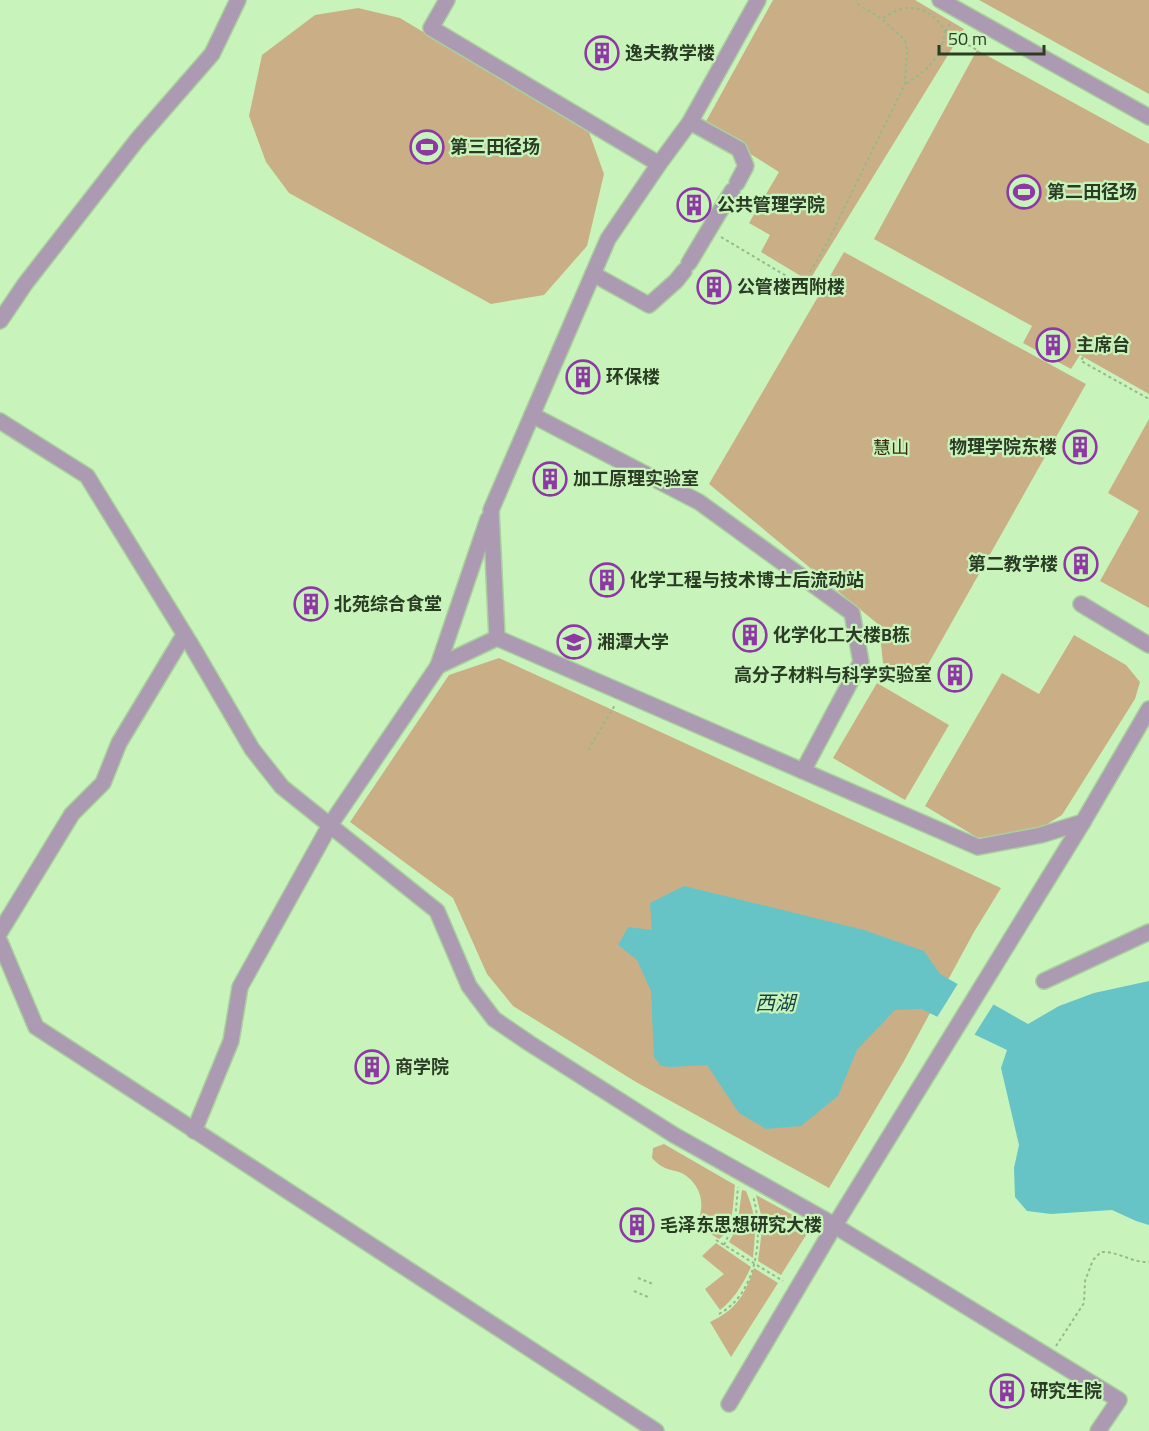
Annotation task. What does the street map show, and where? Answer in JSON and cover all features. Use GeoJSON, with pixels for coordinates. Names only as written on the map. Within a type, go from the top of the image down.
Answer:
{"type":"FeatureCollection","features":[{"type":"Feature","properties":{"kind":"street"},"geometry":{"type":"LineString","coordinates":[[447,0],[431,28],[659,164]]}},
{"type":"Feature","properties":{"kind":"street"},"geometry":{"type":"LineString","coordinates":[[194,1131],[231,1041],[240,987],[330,825],[438,666],[491,510],[608,239],[690,122],[759,0]]}},
{"type":"Feature","properties":{"kind":"street"},"geometry":{"type":"LineString","coordinates":[[940,0],[1149,117]]}},
{"type":"Feature","properties":{"kind":"street"},"geometry":{"type":"LineString","coordinates":[[0,321],[25,284],[110,174],[212,54],[237,3]]}},
{"type":"Feature","properties":{"kind":"street"},"geometry":{"type":"LineString","coordinates":[[593,274],[649,305],[676,282],[686,267],[746,166],[739,150],[690,122]]}},
{"type":"Feature","properties":{"kind":"street"},"geometry":{"type":"LineString","coordinates":[[532,415],[699,502],[852,613],[861,662],[803,771]]}},
{"type":"Feature","properties":{"kind":"street"},"geometry":{"type":"LineString","coordinates":[[0,421],[87,476],[252,749],[282,787],[436,911],[469,986],[494,1019],[674,1135],[835,1226],[1119,1400],[1098,1431]]}},
{"type":"Feature","properties":{"kind":"street"},"geometry":{"type":"LineString","coordinates":[[491,510],[497,638]]}},
{"type":"Feature","properties":{"kind":"street"},"geometry":{"type":"LineString","coordinates":[[1081,604],[1149,645]]}},
{"type":"Feature","properties":{"kind":"street"},"geometry":{"type":"LineString","coordinates":[[3,922],[72,814],[103,783],[118,743],[184,635]]}},
{"type":"Feature","properties":{"kind":"street"},"geometry":{"type":"LineString","coordinates":[[438,666],[497,638],[978,847],[1041,835],[1083,822]]}},
{"type":"Feature","properties":{"kind":"street"},"geometry":{"type":"LineString","coordinates":[[729,1404],[835,1226],[1027,915],[1149,709]]}},
{"type":"Feature","properties":{"kind":"street"},"geometry":{"type":"LineString","coordinates":[[1044,981],[1149,932]]}},
{"type":"Feature","properties":{"kind":"street"},"geometry":{"type":"LineString","coordinates":[[0,942],[36,1027],[656,1431]]}},
{"type":"Feature","properties":{"kind":"path"},"geometry":{"type":"LineString","coordinates":[[810,272],[827,243],[904,84],[907,50],[905,40],[882,19],[859,5],[856,0]]}},
{"type":"Feature","properties":{"kind":"path"},"geometry":{"type":"LineString","coordinates":[[882,19],[902,9],[919,9],[933,15],[942,24],[945,32],[977,50]]}},
{"type":"Feature","properties":{"kind":"path"},"geometry":{"type":"LineString","coordinates":[[904,84],[924,72],[938,56],[945,32],[953,18]]}},
{"type":"Feature","properties":{"kind":"path"},"geometry":{"type":"LineString","coordinates":[[709,230],[788,277]]}},
{"type":"Feature","properties":{"kind":"path"},"geometry":{"type":"LineString","coordinates":[[1083,357],[1080,361],[1149,399]]}},
{"type":"Feature","properties":{"kind":"path"},"geometry":{"type":"LineString","coordinates":[[588,750],[616,702]]}},
{"type":"Feature","properties":{"kind":"path"},"geometry":{"type":"LineString","coordinates":[[724,1245],[735,1221],[738,1186]]}},
{"type":"Feature","properties":{"kind":"path"},"geometry":{"type":"LineString","coordinates":[[719,1314],[734,1305],[748,1280],[754,1263],[759,1227],[751,1189]]}},
{"type":"Feature","properties":{"kind":"path"},"geometry":{"type":"LineString","coordinates":[[759,1227],[814,1231]]}},
{"type":"Feature","properties":{"kind":"path"},"geometry":{"type":"LineString","coordinates":[[716,1240],[783,1281]]}},
{"type":"Feature","properties":{"kind":"path"},"geometry":{"type":"LineString","coordinates":[[1056,1346],[1084,1304],[1085,1281],[1094,1260],[1101,1252],[1112,1251],[1142,1262],[1149,1262]]}},
{"type":"Feature","properties":{"kind":"path"},"geometry":{"type":"LineString","coordinates":[[638,1278],[652,1284]]}},
{"type":"Feature","properties":{"kind":"path"},"geometry":{"type":"LineString","coordinates":[[634,1291],[648,1297]]}},
{"type":"Feature","properties":{"kind":"green space"},"geometry":{"type":"Polygon","coordinates":[[[773,0],[915,0],[964,29],[809,281],[761,252],[770,235],[749,223],[779,172],[704,125],[773,0]]]}},
{"type":"Feature","properties":{"kind":"green space"},"geometry":{"type":"Polygon","coordinates":[[[979,0],[1149,0],[1149,94],[979,0]]]}},
{"type":"Feature","properties":{"kind":"green space","name":"第三田径场"},"geometry":{"type":"Polygon","coordinates":[[[358,8],[400,18],[589,132],[604,174],[587,246],[544,295],[491,304],[289,193],[266,162],[249,116],[262,55],[315,15],[358,8]]]}},
{"type":"Feature","properties":{"kind":"green space","name":"第二田径场"},"geometry":{"type":"Polygon","coordinates":[[[977,50],[1149,144],[1149,394],[1080,355],[1071,369],[1023,343],[1032,326],[874,239],[977,50]]]}},
{"type":"Feature","properties":{"kind":"green space","name":"慧山"},"geometry":{"type":"Polygon","coordinates":[[[844,252],[1086,384],[917,684],[883,663],[879,625],[709,484],[844,252]]]}},
{"type":"Feature","properties":{"kind":"green space"},"geometry":{"type":"Polygon","coordinates":[[[1149,419],[1149,608],[1100,581],[1139,511],[1108,493],[1149,419]]]}},
{"type":"Feature","properties":{"kind":"green space"},"geometry":{"type":"Polygon","coordinates":[[[1074,635],[1126,665],[1140,682],[1135,699],[1062,815],[1039,829],[978,838],[925,806],[1002,673],[1039,694],[1074,635]]]}},
{"type":"Feature","properties":{"kind":"green space"},"geometry":{"type":"Polygon","coordinates":[[[499,658],[1001,888],[974,932],[904,1061],[829,1188],[636,1082],[513,1006],[487,974],[453,898],[350,822],[449,675],[499,658]]]}},
{"type":"Feature","properties":{"kind":"green space"},"geometry":{"type":"Polygon","coordinates":[[[877,683],[949,725],[905,800],[833,758],[877,683]]]}},
{"type":"Feature","properties":{"kind":"green space"},"geometry":{"type":"Polygon","coordinates":[[[664,1144],[735,1185],[730,1223],[724,1235],[719,1239],[696,1225],[701,1211],[701,1198],[691,1180],[682,1173],[662,1166],[652,1158],[653,1148],[664,1144]]]}},
{"type":"Feature","properties":{"kind":"green space"},"geometry":{"type":"Polygon","coordinates":[[[742,1190],[746,1191],[754,1216],[753,1258],[729,1242],[737,1227],[742,1190]]]}},
{"type":"Feature","properties":{"kind":"green space"},"geometry":{"type":"Polygon","coordinates":[[[756,1195],[811,1225],[763,1223],[756,1195]]]}},
{"type":"Feature","properties":{"kind":"green space"},"geometry":{"type":"Polygon","coordinates":[[[762,1230],[808,1232],[781,1275],[758,1261],[762,1230]]]}},
{"type":"Feature","properties":{"kind":"green space"},"geometry":{"type":"Polygon","coordinates":[[[716,1243],[751,1267],[738,1290],[720,1310],[705,1289],[724,1274],[702,1256],[716,1243]]]}},
{"type":"Feature","properties":{"kind":"green space"},"geometry":{"type":"Polygon","coordinates":[[[754,1268],[778,1283],[731,1357],[710,1322],[727,1312],[738,1301],[754,1268]]]}},
{"type":"Feature","properties":{"kind":"water","name":"西湖"},"geometry":{"type":"Polygon","coordinates":[[[684,886],[864,930],[924,951],[940,974],[1028,1024],[1059,1006],[1094,993],[1149,981],[1149,1225],[1112,1210],[1051,1214],[1027,1211],[1015,1197],[1014,1168],[1019,1145],[1001,1068],[1007,1050],[921,1009],[895,1010],[857,1050],[838,1096],[801,1126],[766,1129],[739,1113],[707,1065],[661,1066],[654,1057],[651,991],[637,960],[618,945],[628,927],[652,930],[650,903],[684,886]]]}},
{"type":"Feature","properties":{"kind":"pier"},"geometry":{"type":"Polygon","coordinates":[[[959,982],[995,1002],[973,1037],[936,1019],[959,982]]]}},
{"type":"Feature","properties":{"kind":"place","name":"逸夫教学楼"},"geometry":{"type":"Point","coordinates":[602,53]}},
{"type":"Feature","properties":{"kind":"place","name":"第三田径场"},"geometry":{"type":"Point","coordinates":[427,147]}},
{"type":"Feature","properties":{"kind":"place","name":"第二田径场"},"geometry":{"type":"Point","coordinates":[1024,192]}},
{"type":"Feature","properties":{"kind":"place","name":"公共管理学院"},"geometry":{"type":"Point","coordinates":[694,205]}},
{"type":"Feature","properties":{"kind":"place","name":"公管楼西附楼"},"geometry":{"type":"Point","coordinates":[714,287]}},
{"type":"Feature","properties":{"kind":"place","name":"主席台"},"geometry":{"type":"Point","coordinates":[1053,345]}},
{"type":"Feature","properties":{"kind":"place","name":"环保楼"},"geometry":{"type":"Point","coordinates":[583,377]}},
{"type":"Feature","properties":{"kind":"place","name":"物理学院东楼"},"geometry":{"type":"Point","coordinates":[1080,447]}},
{"type":"Feature","properties":{"kind":"place","name":"加工原理实验室"},"geometry":{"type":"Point","coordinates":[550,479]}},
{"type":"Feature","properties":{"kind":"place","name":"第二教学楼"},"geometry":{"type":"Point","coordinates":[1081,564]}},
{"type":"Feature","properties":{"kind":"place","name":"化学工程与技术博士后流动站"},"geometry":{"type":"Point","coordinates":[607,580]}},
{"type":"Feature","properties":{"kind":"place","name":"北苑综合食堂"},"geometry":{"type":"Point","coordinates":[311,604]}},
{"type":"Feature","properties":{"kind":"place","name":"化学化工大楼B栋"},"geometry":{"type":"Point","coordinates":[750,635]}},
{"type":"Feature","properties":{"kind":"place","name":"湘潭大学"},"geometry":{"type":"Point","coordinates":[574,642]}},
{"type":"Feature","properties":{"kind":"place","name":"高分子材料与科学实验室"},"geometry":{"type":"Point","coordinates":[955,675]}},
{"type":"Feature","properties":{"kind":"place","name":"商学院"},"geometry":{"type":"Point","coordinates":[372,1067]}},
{"type":"Feature","properties":{"kind":"place","name":"毛泽东思想研究大楼"},"geometry":{"type":"Point","coordinates":[637,1225]}},
{"type":"Feature","properties":{"kind":"place","name":"研究生院"},"geometry":{"type":"Point","coordinates":[1007,1391]}}]}
